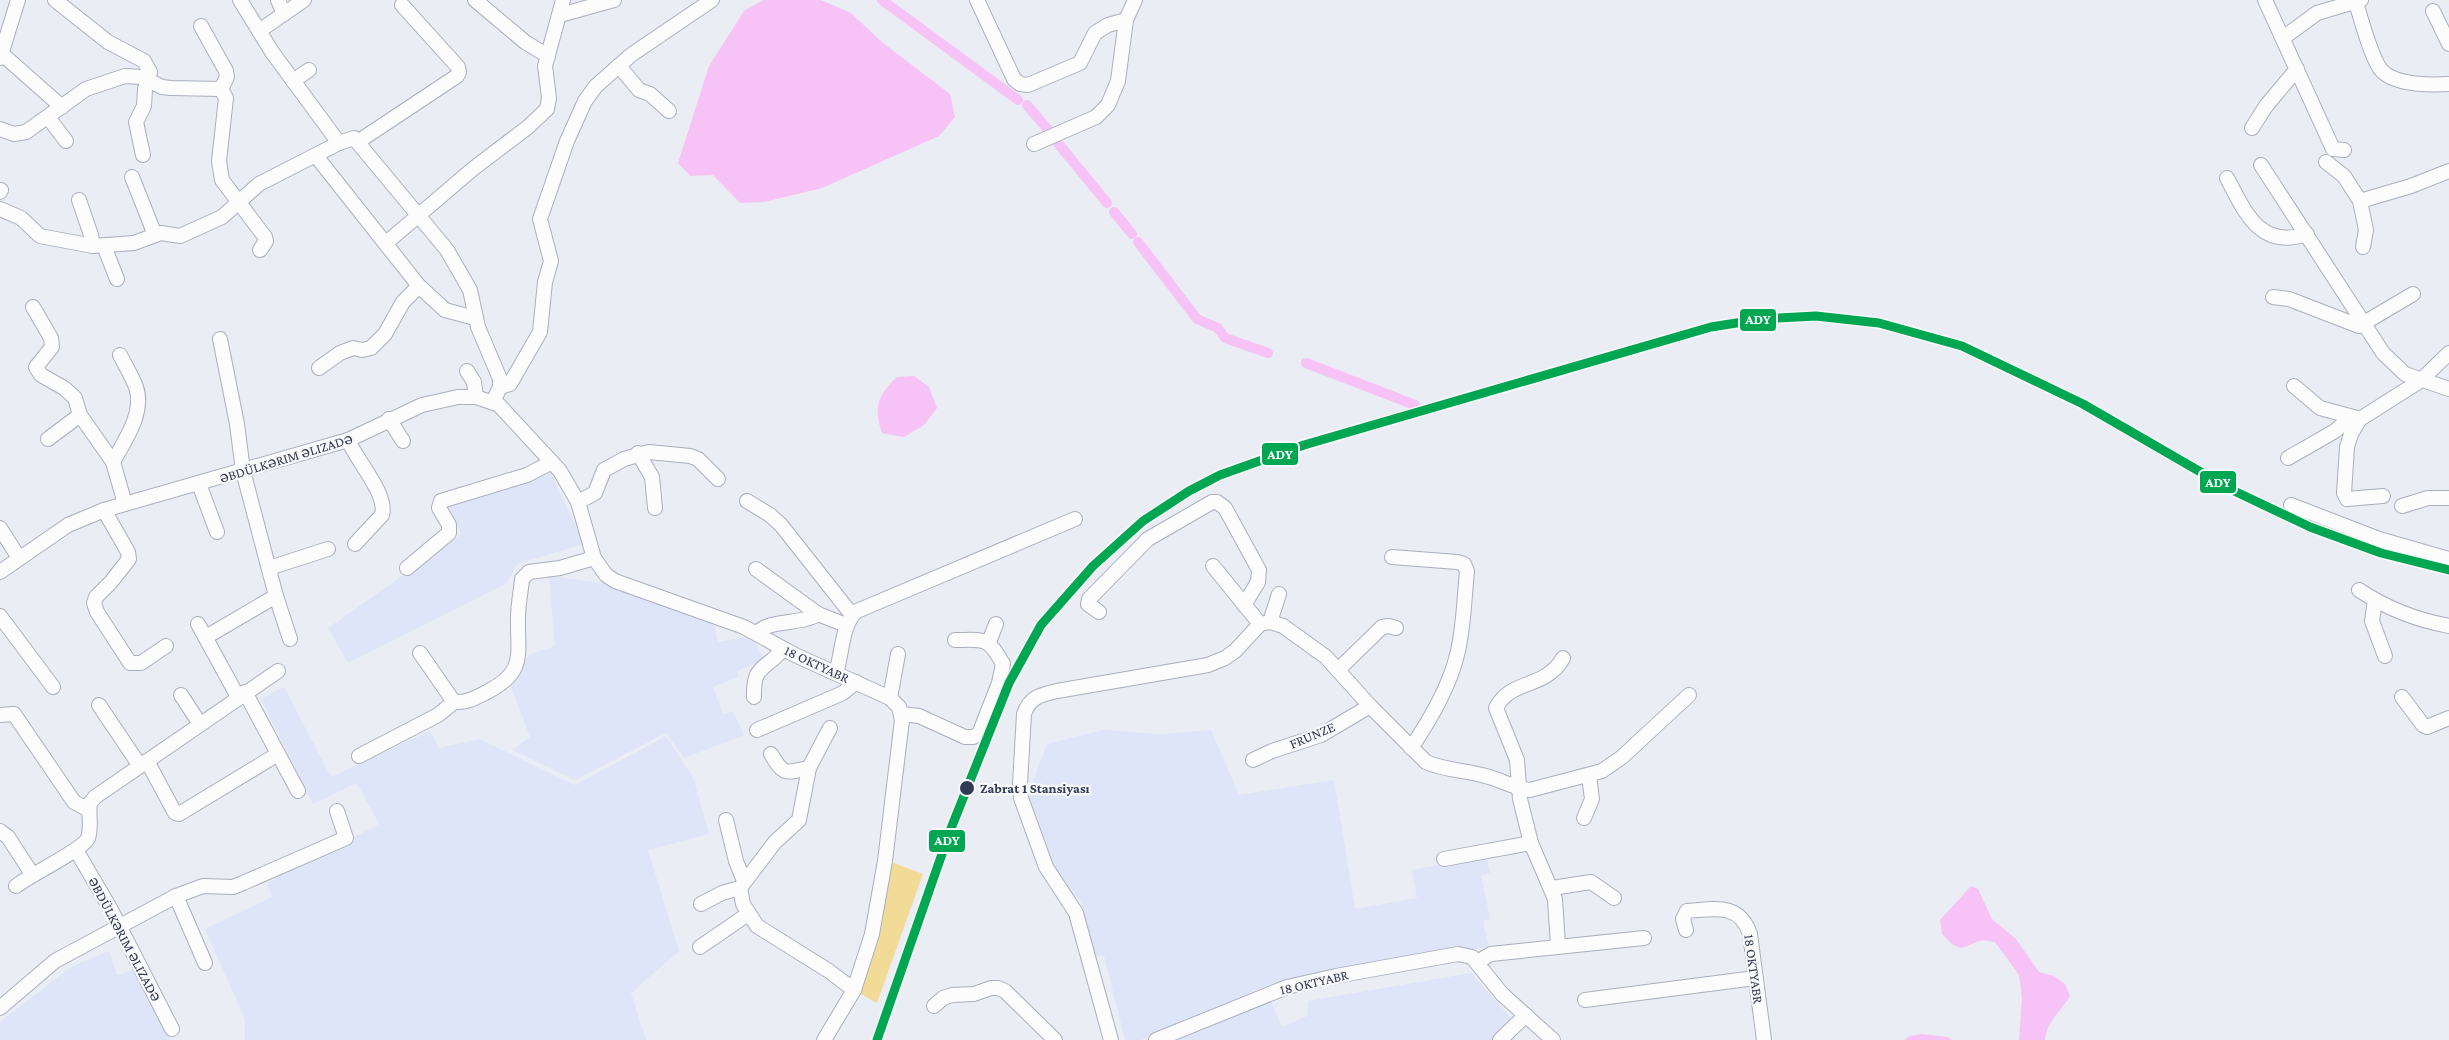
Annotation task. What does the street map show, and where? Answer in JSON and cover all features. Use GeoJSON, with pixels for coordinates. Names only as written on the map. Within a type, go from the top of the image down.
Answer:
{"type":"FeatureCollection","features":[{"type":"Feature","properties":{"kind":"street"},"geometry":{"type":"LineString","coordinates":[[18,0],[1,56],[62,107]]}},
{"type":"Feature","properties":{"kind":"street"},"geometry":{"type":"LineString","coordinates":[[56,0],[108,42],[144,61],[150,72],[145,89],[144,106],[136,122],[143,155]]}},
{"type":"Feature","properties":{"kind":"street"},"geometry":{"type":"LineString","coordinates":[[240,0],[293,82],[339,142]]}},
{"type":"Feature","properties":{"kind":"street"},"geometry":{"type":"LineString","coordinates":[[278,0],[284,14]]}},
{"type":"Feature","properties":{"kind":"street"},"geometry":{"type":"LineString","coordinates":[[259,31],[304,0]]}},
{"type":"Feature","properties":{"kind":"street"},"geometry":{"type":"LineString","coordinates":[[475,0],[525,42],[548,56]]}},
{"type":"Feature","properties":{"kind":"street"},"geometry":{"type":"LineString","coordinates":[[386,244],[474,168],[528,127],[547,109],[549,98],[544,70],[563,0]]}},
{"type":"Feature","properties":{"kind":"street"},"geometry":{"type":"LineString","coordinates":[[560,15],[614,0]]}},
{"type":"Feature","properties":{"kind":"street"},"geometry":{"type":"LineString","coordinates":[[500,387],[510,384],[540,332],[545,282],[551,261],[540,219],[564,150],[590,93],[631,55],[712,0]]}},
{"type":"Feature","properties":{"kind":"street"},"geometry":{"type":"LineString","coordinates":[[977,0],[1010,71],[1020,84],[1028,85],[1080,63],[1094,33],[1108,25],[1126,20]]}},
{"type":"Feature","properties":{"kind":"street"},"geometry":{"type":"LineString","coordinates":[[1034,144],[1073,129],[1104,111],[1113,97],[1118,81],[1126,20],[1135,0]]}},
{"type":"Feature","properties":{"kind":"street"},"geometry":{"type":"LineString","coordinates":[[2265,0],[2333,149],[2344,150]]}},
{"type":"Feature","properties":{"kind":"street"},"geometry":{"type":"LineString","coordinates":[[2283,38],[2317,13],[2358,1],[2381,70],[2394,78],[2449,84]]}},
{"type":"Feature","properties":{"kind":"street"},"geometry":{"type":"LineString","coordinates":[[359,141],[457,76],[459,72],[458,67],[402,5]]}},
{"type":"Feature","properties":{"kind":"street"},"geometry":{"type":"LineString","coordinates":[[2433,11],[2449,44]]}},
{"type":"Feature","properties":{"kind":"street"},"geometry":{"type":"LineString","coordinates":[[201,26],[226,71],[226,77],[221,89]]}},
{"type":"Feature","properties":{"kind":"street"},"geometry":{"type":"LineString","coordinates":[[619,66],[639,90],[650,94],[669,111]]}},
{"type":"Feature","properties":{"kind":"street"},"geometry":{"type":"LineString","coordinates":[[2252,128],[2266,106],[2297,69]]}},
{"type":"Feature","properties":{"kind":"street"},"geometry":{"type":"LineString","coordinates":[[293,82],[309,70]]}},
{"type":"Feature","properties":{"kind":"street"},"geometry":{"type":"LineString","coordinates":[[0,129],[20,134],[48,117],[86,89],[113,79],[134,76],[149,79],[162,87],[221,89]]}},
{"type":"Feature","properties":{"kind":"street"},"geometry":{"type":"LineString","coordinates":[[221,89],[226,98],[220,172],[227,189],[239,201],[265,237],[266,241],[260,250]]}},
{"type":"Feature","properties":{"kind":"street"},"geometry":{"type":"LineString","coordinates":[[48,117],[66,141]]}},
{"type":"Feature","properties":{"kind":"street"},"geometry":{"type":"LineString","coordinates":[[0,210],[20,218],[40,236],[99,246],[134,243],[155,235],[187,234],[222,216],[259,184],[316,156],[339,142],[349,138],[359,141],[459,268],[473,299],[475,318],[497,370],[500,387],[493,402]]}},
{"type":"Feature","properties":{"kind":"street"},"geometry":{"type":"LineString","coordinates":[[316,156],[419,286],[445,310],[475,318]]}},
{"type":"Feature","properties":{"kind":"street"},"geometry":{"type":"LineString","coordinates":[[2326,162],[2344,176],[2360,201],[2366,230],[2362,247]]}},
{"type":"Feature","properties":{"kind":"street"},"geometry":{"type":"LineString","coordinates":[[2261,165],[2383,353],[2396,368],[2420,381],[2449,390]]}},
{"type":"Feature","properties":{"kind":"street"},"geometry":{"type":"LineString","coordinates":[[2360,201],[2411,186],[2449,171]]}},
{"type":"Feature","properties":{"kind":"street"},"geometry":{"type":"LineString","coordinates":[[132,177],[155,235]]}},
{"type":"Feature","properties":{"kind":"street"},"geometry":{"type":"LineString","coordinates":[[2227,178],[2250,221],[2272,235],[2293,238],[2307,234]]}},
{"type":"Feature","properties":{"kind":"street"},"geometry":{"type":"LineString","coordinates":[[79,200],[92,235],[117,278]]}},
{"type":"Feature","properties":{"kind":"street"},"geometry":{"type":"LineString","coordinates":[[319,368],[340,353],[353,348],[362,350],[371,348],[385,334],[403,302],[419,286]]}},
{"type":"Feature","properties":{"kind":"street"},"geometry":{"type":"LineString","coordinates":[[2273,297],[2303,304],[2351,325],[2359,326],[2414,294]]}},
{"type":"Feature","properties":{"kind":"street"},"geometry":{"type":"LineString","coordinates":[[33,307],[51,338],[52,348],[36,366],[41,375],[64,388],[75,398],[80,415],[113,462],[125,504]]}},
{"type":"Feature","properties":{"kind":"street"},"geometry":{"type":"LineString","coordinates":[[220,340],[237,424],[243,471],[276,596],[290,638]]}},
{"type":"Feature","properties":{"kind":"street"},"geometry":{"type":"LineString","coordinates":[[2288,458],[2420,381],[2449,353]]}},
{"type":"Feature","properties":{"kind":"street"},"geometry":{"type":"LineString","coordinates":[[113,462],[128,434],[137,412],[139,400],[136,386],[120,355]]}},
{"type":"Feature","properties":{"kind":"street"},"geometry":{"type":"LineString","coordinates":[[467,371],[474,382],[476,396]]}},
{"type":"Feature","properties":{"kind":"street"},"geometry":{"type":"LineString","coordinates":[[2294,386],[2320,408],[2356,418]]}},
{"type":"Feature","properties":{"kind":"street","name":"ƏBDÜLKƏRIM ƏLIZADƏ"},"geometry":{"type":"LineString","coordinates":[[0,572],[68,525],[104,510],[348,440],[422,405],[458,397],[476,396],[493,402]]}},
{"type":"Feature","properties":{"kind":"street","name":"18 OKTYABR"},"geometry":{"type":"LineString","coordinates":[[493,402],[507,413],[552,462],[578,502],[594,558],[606,575],[615,581],[756,633],[783,649],[890,698]]}},
{"type":"Feature","properties":{"kind":"street"},"geometry":{"type":"LineString","coordinates":[[48,439],[80,415]]}},
{"type":"Feature","properties":{"kind":"street"},"geometry":{"type":"LineString","coordinates":[[2356,418],[2347,448],[2344,494],[2347,499],[2354,500],[2383,496]]}},
{"type":"Feature","properties":{"kind":"street"},"geometry":{"type":"LineString","coordinates":[[389,419],[403,441]]}},
{"type":"Feature","properties":{"kind":"street"},"geometry":{"type":"LineString","coordinates":[[348,440],[375,485],[384,511],[355,544]]}},
{"type":"Feature","properties":{"kind":"street"},"geometry":{"type":"LineString","coordinates":[[578,502],[595,493],[600,474],[604,470],[638,454],[662,452],[690,456],[698,459],[718,479]]}},
{"type":"Feature","properties":{"kind":"street"},"geometry":{"type":"LineString","coordinates":[[638,454],[652,477],[655,508]]}},
{"type":"Feature","properties":{"kind":"street"},"geometry":{"type":"LineString","coordinates":[[407,568],[449,533],[449,525],[439,508],[438,504],[441,501],[527,475],[552,462]]}},
{"type":"Feature","properties":{"kind":"street"},"geometry":{"type":"LineString","coordinates":[[199,484],[217,532]]}},
{"type":"Feature","properties":{"kind":"street"},"geometry":{"type":"LineString","coordinates":[[2402,506],[2428,498],[2449,498]]}},
{"type":"Feature","properties":{"kind":"street"},"geometry":{"type":"LineString","coordinates":[[747,501],[770,515],[781,525],[849,620],[836,673]]}},
{"type":"Feature","properties":{"kind":"street"},"geometry":{"type":"LineString","coordinates":[[1099,612],[1088,604],[1088,599],[1148,538],[1212,502],[1216,502],[1225,508],[1259,570],[1258,582],[1254,593],[1244,605]]}},
{"type":"Feature","properties":{"kind":"street"},"geometry":{"type":"LineString","coordinates":[[2291,505],[2379,539],[2449,559]]}},
{"type":"Feature","properties":{"kind":"street"},"geometry":{"type":"LineString","coordinates":[[104,510],[128,552],[129,559],[96,597],[94,603],[97,612],[130,664],[141,663],[166,646]]}},
{"type":"Feature","properties":{"kind":"street"},"geometry":{"type":"LineString","coordinates":[[756,569],[818,614],[849,620],[949,571],[1075,519]]}},
{"type":"Feature","properties":{"kind":"street"},"geometry":{"type":"LineString","coordinates":[[0,528],[19,558]]}},
{"type":"Feature","properties":{"kind":"street"},"geometry":{"type":"LineString","coordinates":[[269,568],[328,549]]}},
{"type":"Feature","properties":{"kind":"street"},"geometry":{"type":"LineString","coordinates":[[1392,557],[1457,562],[1464,564],[1467,571],[1461,634],[1456,657],[1433,712],[1411,748]]}},
{"type":"Feature","properties":{"kind":"street"},"geometry":{"type":"LineString","coordinates":[[360,756],[438,715],[454,702],[465,702],[501,683],[517,663],[519,648],[518,617],[522,579],[525,575],[594,558]]}},
{"type":"Feature","properties":{"kind":"street"},"geometry":{"type":"LineString","coordinates":[[1212,566],[1244,605],[1265,623],[1283,626],[1340,669],[1370,706],[1426,762],[1436,766],[1488,776],[1519,789],[1536,789],[1602,771],[1622,757],[1689,695]]}},
{"type":"Feature","properties":{"kind":"street"},"geometry":{"type":"LineString","coordinates":[[2359,590],[2375,600],[2417,619],[2449,626]]}},
{"type":"Feature","properties":{"kind":"street"},"geometry":{"type":"LineString","coordinates":[[1111,1040],[1076,913],[1046,867],[1021,798],[1020,768],[1026,709],[1034,697],[1042,694],[1218,662],[1235,650],[1265,623],[1279,594]]}},
{"type":"Feature","properties":{"kind":"street"},"geometry":{"type":"LineString","coordinates":[[206,638],[276,596]]}},
{"type":"Feature","properties":{"kind":"street"},"geometry":{"type":"LineString","coordinates":[[2375,600],[2372,621],[2385,656]]}},
{"type":"Feature","properties":{"kind":"street"},"geometry":{"type":"LineString","coordinates":[[756,633],[764,628],[810,618],[818,614]]}},
{"type":"Feature","properties":{"kind":"street"},"geometry":{"type":"LineString","coordinates":[[0,616],[53,687]]}},
{"type":"Feature","properties":{"kind":"street"},"geometry":{"type":"LineString","coordinates":[[198,624],[278,754],[298,791]]}},
{"type":"Feature","properties":{"kind":"street"},"geometry":{"type":"LineString","coordinates":[[989,642],[996,624]]}},
{"type":"Feature","properties":{"kind":"street"},"geometry":{"type":"LineString","coordinates":[[1340,669],[1382,627],[1396,628]]}},
{"type":"Feature","properties":{"kind":"street"},"geometry":{"type":"LineString","coordinates":[[901,714],[918,716],[966,737],[976,736],[1003,670],[1003,664],[989,642],[983,640],[955,640]]}},
{"type":"Feature","properties":{"kind":"street"},"geometry":{"type":"LineString","coordinates":[[754,697],[753,679],[759,670],[783,649]]}},
{"type":"Feature","properties":{"kind":"street"},"geometry":{"type":"LineString","coordinates":[[420,653],[454,702]]}},
{"type":"Feature","properties":{"kind":"street"},"geometry":{"type":"LineString","coordinates":[[824,1040],[854,990],[872,934],[885,861],[899,748],[901,714],[899,706],[890,698],[898,654]]}},
{"type":"Feature","properties":{"kind":"street"},"geometry":{"type":"LineString","coordinates":[[1558,946],[1555,899],[1552,888],[1539,864],[1531,843],[1519,789],[1517,760],[1496,708],[1500,701],[1513,690],[1550,675],[1557,669],[1563,658]]}},
{"type":"Feature","properties":{"kind":"street"},"geometry":{"type":"LineString","coordinates":[[16,886],[32,874],[76,850],[88,839],[90,803],[95,797],[241,694],[278,671]]}},
{"type":"Feature","properties":{"kind":"street"},"geometry":{"type":"LineString","coordinates":[[757,730],[843,693],[856,682]]}},
{"type":"Feature","properties":{"kind":"street"},"geometry":{"type":"LineString","coordinates":[[181,695],[200,724]]}},
{"type":"Feature","properties":{"kind":"street"},"geometry":{"type":"LineString","coordinates":[[2402,697],[2423,725],[2427,727],[2449,718]]}},
{"type":"Feature","properties":{"kind":"street"},"geometry":{"type":"LineString","coordinates":[[100,705],[144,764],[174,813],[179,814],[278,754]]}},
{"type":"Feature","properties":{"kind":"street","name":"FRUNZE"},"geometry":{"type":"LineString","coordinates":[[1253,760],[1272,751],[1321,735],[1370,706]]}},
{"type":"Feature","properties":{"kind":"street"},"geometry":{"type":"LineString","coordinates":[[0,716],[14,714],[74,802],[89,810]]}},
{"type":"Feature","properties":{"kind":"street"},"geometry":{"type":"LineString","coordinates":[[701,904],[742,884],[775,842],[800,820],[809,768],[830,728]]}},
{"type":"Feature","properties":{"kind":"street"},"geometry":{"type":"LineString","coordinates":[[771,754],[781,770],[786,773],[809,768]]}},
{"type":"Feature","properties":{"kind":"street"},"geometry":{"type":"LineString","coordinates":[[1584,818],[1592,798],[1589,776]]}},
{"type":"Feature","properties":{"kind":"street"},"geometry":{"type":"LineString","coordinates":[[0,1008],[55,961],[176,896],[203,886],[233,886],[244,883],[346,838],[337,812]]}},
{"type":"Feature","properties":{"kind":"street"},"geometry":{"type":"LineString","coordinates":[[726,820],[742,884],[742,904],[748,914],[758,926],[829,971],[854,990]]}},
{"type":"Feature","properties":{"kind":"street"},"geometry":{"type":"LineString","coordinates":[[0,831],[8,837],[32,874]]}},
{"type":"Feature","properties":{"kind":"street"},"geometry":{"type":"LineString","coordinates":[[1444,859],[1531,843]]}},
{"type":"Feature","properties":{"kind":"street","name":"ƏBDÜLKƏRIM ƏLIZADƏ"},"geometry":{"type":"LineString","coordinates":[[76,850],[120,926],[172,1029]]}},
{"type":"Feature","properties":{"kind":"street"},"geometry":{"type":"LineString","coordinates":[[1552,888],[1591,882],[1614,898]]}},
{"type":"Feature","properties":{"kind":"street"},"geometry":{"type":"LineString","coordinates":[[176,896],[205,963]]}},
{"type":"Feature","properties":{"kind":"street","name":"18 OKTYABR"},"geometry":{"type":"LineString","coordinates":[[1686,930],[1683,919],[1687,911],[1723,909],[1735,912],[1743,920],[1750,934],[1764,1040]]}},
{"type":"Feature","properties":{"kind":"street"},"geometry":{"type":"LineString","coordinates":[[700,947],[748,914]]}},
{"type":"Feature","properties":{"kind":"street"},"geometry":{"type":"LineString","coordinates":[[1553,1040],[1502,994],[1477,962],[1492,954],[1644,938]]}},
{"type":"Feature","properties":{"kind":"street","name":"18 OKTYABR"},"geometry":{"type":"LineString","coordinates":[[1156,1040],[1287,987],[1336,976],[1458,954],[1472,957],[1477,962]]}},
{"type":"Feature","properties":{"kind":"street"},"geometry":{"type":"LineString","coordinates":[[1585,1000],[1756,978]]}},
{"type":"Feature","properties":{"kind":"street"},"geometry":{"type":"LineString","coordinates":[[934,1006],[943,998],[952,995],[974,994],[998,988],[1005,991],[1055,1040]]}},
{"type":"Feature","properties":{"kind":"street"},"geometry":{"type":"LineString","coordinates":[[1500,1040],[1526,1015]]}},
{"type":"Feature","properties":{"kind":"shaded area"},"geometry":{"type":"Polygon","coordinates":[[[763,0],[821,0],[851,13],[883,43],[950,94],[955,117],[939,136],[822,188],[764,202],[740,203],[713,175],[690,176],[678,163],[709,66],[744,11],[763,0]]]}},
{"type":"Feature","properties":{"kind":"shaded area"},"geometry":{"type":"Polygon","coordinates":[[[914,376],[929,387],[937,408],[924,425],[904,437],[882,433],[878,409],[885,390],[897,377],[914,376]]]}},
{"type":"Feature","properties":{"kind":"shaded area"},"geometry":{"type":"Polygon","coordinates":[[[551,473],[584,544],[517,564],[507,583],[348,663],[328,628],[462,534],[444,505],[551,473]]]}},
{"type":"Feature","properties":{"kind":"shaded area"},"geometry":{"type":"Polygon","coordinates":[[[549,576],[602,583],[713,621],[718,642],[752,636],[764,660],[737,671],[738,677],[713,687],[723,714],[733,711],[744,735],[684,758],[666,733],[575,780],[512,750],[530,737],[509,682],[529,655],[555,646],[549,576]]]}},
{"type":"Feature","properties":{"kind":"shaded area"},"geometry":{"type":"Polygon","coordinates":[[[284,687],[331,777],[430,731],[439,748],[480,739],[575,785],[666,736],[693,777],[709,834],[648,850],[679,951],[631,993],[646,1040],[245,1040],[245,1019],[205,929],[272,897],[267,883],[379,824],[357,783],[313,804],[261,699],[284,687]]]}},
{"type":"Feature","properties":{"kind":"shaded area"},"geometry":{"type":"Polygon","coordinates":[[[1103,730],[1160,734],[1211,730],[1239,795],[1334,780],[1355,909],[1417,898],[1412,870],[1486,856],[1490,873],[1481,875],[1490,919],[1483,921],[1489,947],[1303,976],[1269,985],[1141,1040],[1125,1040],[1104,956],[1094,956],[1081,902],[1056,876],[1028,795],[1047,744],[1103,730]]]}},
{"type":"Feature","properties":{"kind":"shaded area"},"geometry":{"type":"Polygon","coordinates":[[[891,862],[923,874],[877,1003],[861,994],[879,928],[891,862]]]}},
{"type":"Feature","properties":{"kind":"shaded area"},"geometry":{"type":"Polygon","coordinates":[[[1971,886],[1978,889],[1992,919],[2016,939],[2039,972],[2054,976],[2065,984],[2070,996],[2051,1022],[2045,1040],[2019,1040],[2022,998],[2019,975],[1995,942],[1983,940],[1961,948],[1953,945],[1942,934],[1940,920],[1971,886]]]}},
{"type":"Feature","properties":{"kind":"shaded area"},"geometry":{"type":"Polygon","coordinates":[[[109,951],[117,975],[134,970],[170,1040],[0,1040],[0,1022],[71,967],[109,951]]]}},
{"type":"Feature","properties":{"kind":"shaded area"},"geometry":{"type":"Polygon","coordinates":[[[1471,973],[1511,1018],[1509,1027],[1491,1040],[1175,1040],[1270,999],[1282,1027],[1307,1016],[1308,1001],[1471,973]]]}},
{"type":"Feature","properties":{"kind":"shaded area"},"geometry":{"type":"Polygon","coordinates":[[[1921,1034],[1948,1037],[1952,1040],[1904,1040],[1910,1036],[1921,1034]]]}},
{"type":"Feature","properties":{"kind":"waterway"},"geometry":{"type":"LineString","coordinates":[[882,0],[1018,100]]}},
{"type":"Feature","properties":{"kind":"waterway"},"geometry":{"type":"LineString","coordinates":[[1027,105],[1049,131]]}},
{"type":"Feature","properties":{"kind":"waterway"},"geometry":{"type":"LineString","coordinates":[[1057,142],[1107,203]]}},
{"type":"Feature","properties":{"kind":"waterway"},"geometry":{"type":"LineString","coordinates":[[1114,212],[1132,234]]}},
{"type":"Feature","properties":{"kind":"waterway"},"geometry":{"type":"LineString","coordinates":[[1138,242],[1197,319],[1218,328],[1225,338],[1268,353]]}},
{"type":"Feature","properties":{"kind":"waterway"},"geometry":{"type":"LineString","coordinates":[[1306,363],[1415,405]]}},
{"type":"Feature","properties":{"kind":"transit line","name":"ADY"},"geometry":{"type":"LineString","coordinates":[[877,1040],[950,831],[1009,683],[1041,625],[1093,566],[1143,521],[1189,491],[1220,475],[1304,445],[1711,327],[1762,319],[1816,316],[1879,323],[1962,346],[2083,404],[2230,489],[2310,527],[2381,553],[2449,570]]}},
{"type":"Feature","properties":{"kind":"place","name":"Zabrat 1 Stansiyası"},"geometry":{"type":"Point","coordinates":[967,788]}}]}
